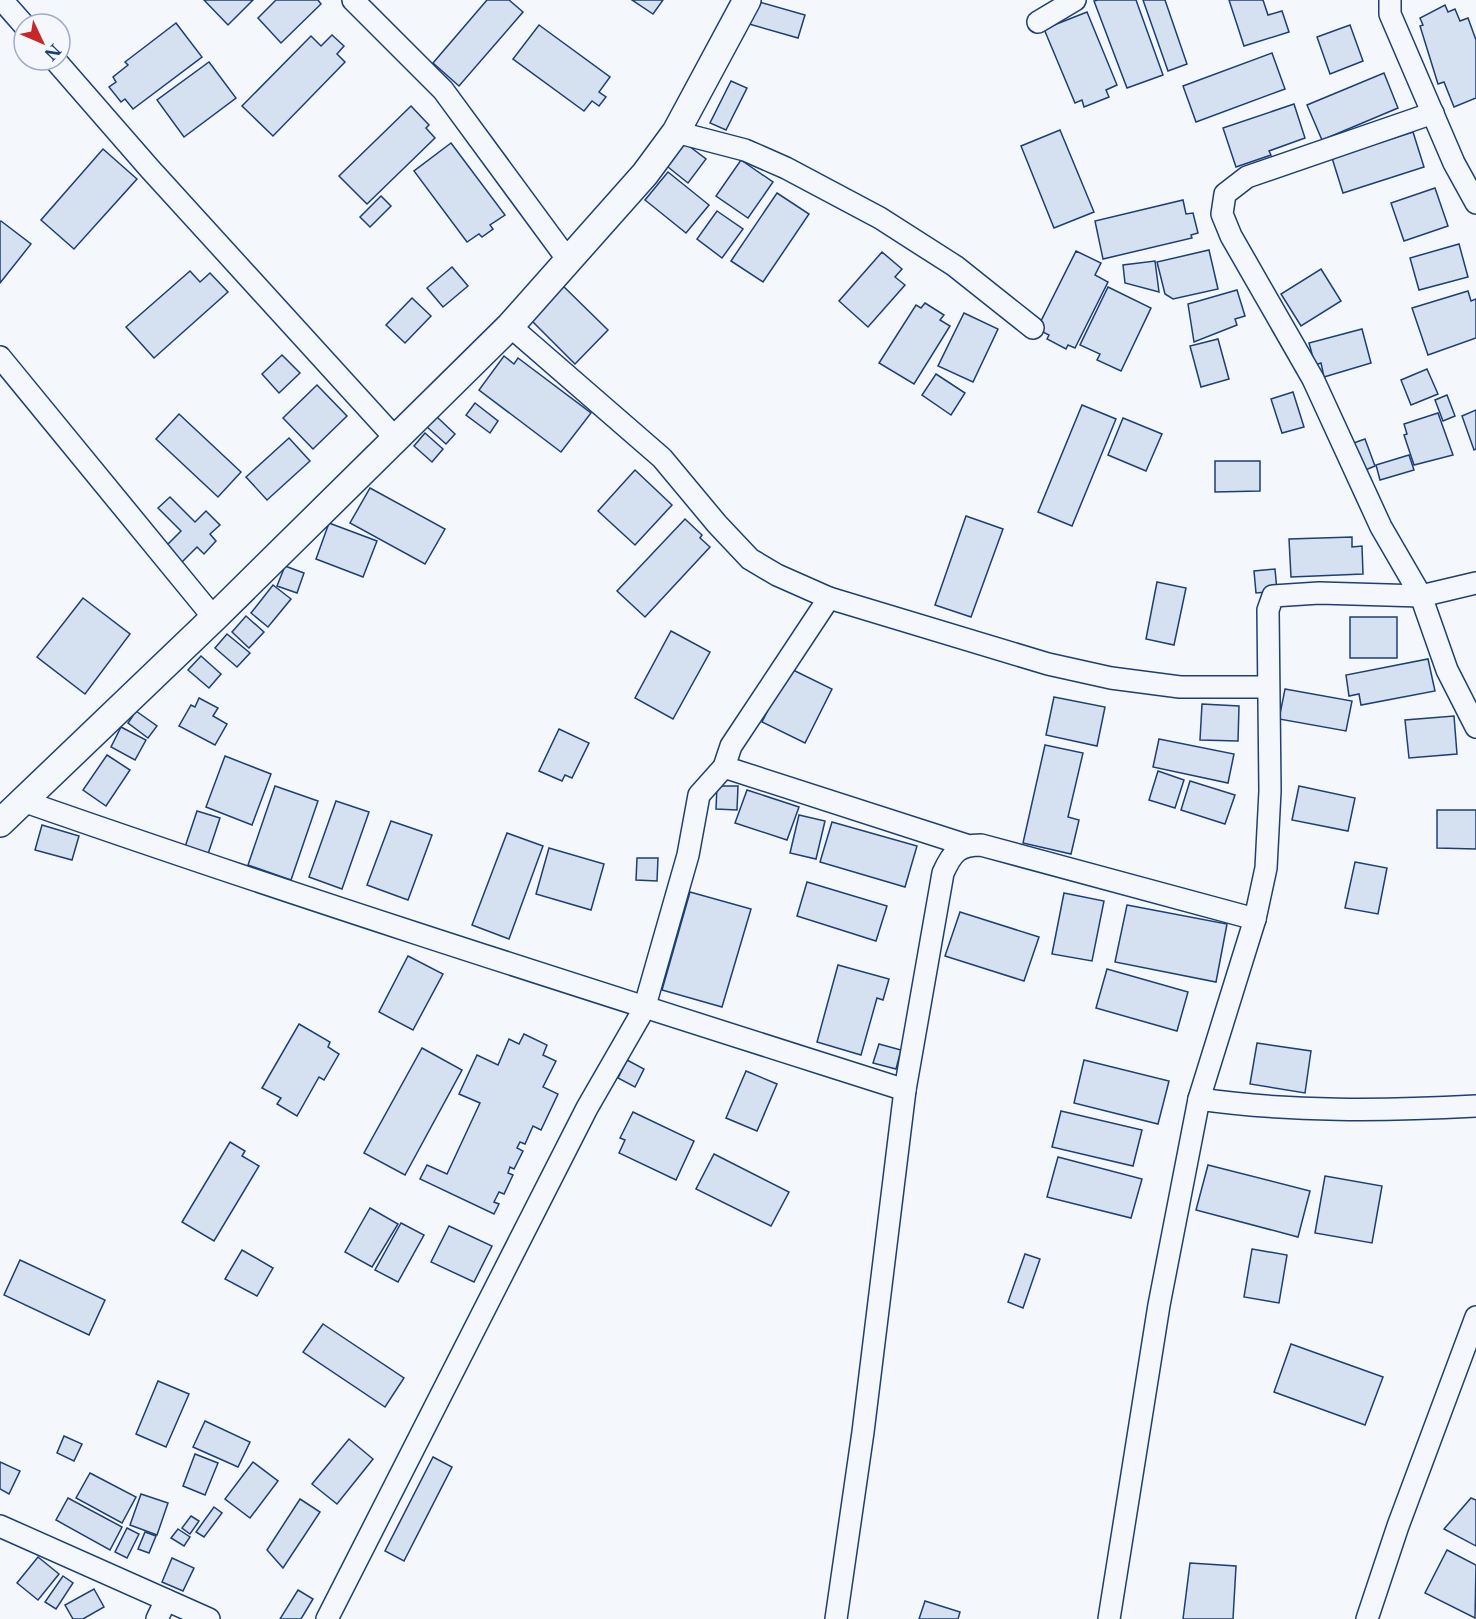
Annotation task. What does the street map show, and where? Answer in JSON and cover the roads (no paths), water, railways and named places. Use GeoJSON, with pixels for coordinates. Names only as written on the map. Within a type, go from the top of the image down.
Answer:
{"type":"FeatureCollection","features":[{"type":"Feature","properties":{"kind":"street"},"geometry":{"type":"LineString","coordinates":[[3,0],[13,12]]}},
{"type":"Feature","properties":{"kind":"street"},"geometry":{"type":"LineString","coordinates":[[353,0],[443,90],[568,260]]}},
{"type":"Feature","properties":{"kind":"street"},"geometry":{"type":"LineString","coordinates":[[0,823],[214,618],[510,326],[645,174],[676,132],[747,0]]}},
{"type":"Feature","properties":{"kind":"street"},"geometry":{"type":"LineString","coordinates":[[1038,22],[1075,0]]}},
{"type":"Feature","properties":{"kind":"street"},"geometry":{"type":"LineString","coordinates":[[1390,0],[1390,14],[1454,163],[1476,203]]}},
{"type":"Feature","properties":{"kind":"street"},"geometry":{"type":"LineString","coordinates":[[65,72],[150,169],[396,438]]}},
{"type":"Feature","properties":{"kind":"street"},"geometry":{"type":"LineString","coordinates":[[1433,113],[1247,177],[1225,194],[1222,214],[1231,236],[1313,379],[1381,527],[1421,596],[1447,670],[1476,727]]}},
{"type":"Feature","properties":{"kind":"street"},"geometry":{"type":"LineString","coordinates":[[676,132],[745,150],[786,168],[880,218],[955,266],[1033,328]]}},
{"type":"Feature","properties":{"kind":"street"},"geometry":{"type":"LineString","coordinates":[[510,326],[662,458],[717,524],[750,559],[777,575],[829,598],[1048,664],[1111,678],[1180,687],[1268,687]]}},
{"type":"Feature","properties":{"kind":"street"},"geometry":{"type":"LineString","coordinates":[[0,357],[214,618]]}},
{"type":"Feature","properties":{"kind":"street"},"geometry":{"type":"LineString","coordinates":[[1108,1619],[1159,1305],[1199,1099],[1255,919],[1266,868],[1268,610],[1273,596],[1319,593],[1421,596],[1476,583]]}},
{"type":"Feature","properties":{"kind":"street"},"geometry":{"type":"LineString","coordinates":[[327,1619],[587,1108],[644,1009],[688,855],[699,795],[723,767],[731,746],[829,598]]}},
{"type":"Feature","properties":{"kind":"street"},"geometry":{"type":"LineString","coordinates":[[723,767],[966,845],[981,845],[1255,919]]}},
{"type":"Feature","properties":{"kind":"street"},"geometry":{"type":"LineString","coordinates":[[24,801],[644,1009],[905,1090]]}},
{"type":"Feature","properties":{"kind":"street"},"geometry":{"type":"LineString","coordinates":[[836,1619],[863,1432],[905,1090],[943,873],[956,850],[966,845]]}},
{"type":"Feature","properties":{"kind":"street"},"geometry":{"type":"LineString","coordinates":[[1199,1099],[1266,1107],[1339,1110],[1476,1106]]}},
{"type":"Feature","properties":{"kind":"street"},"geometry":{"type":"LineString","coordinates":[[1367,1619],[1398,1526],[1476,1317]]}},
{"type":"Feature","properties":{"kind":"street"},"geometry":{"type":"LineString","coordinates":[[0,1526],[209,1619]]}},
{"type":"Feature","properties":{"kind":"street"},"geometry":{"type":"LineString","coordinates":[[157,1619],[166,1599]]}}]}
